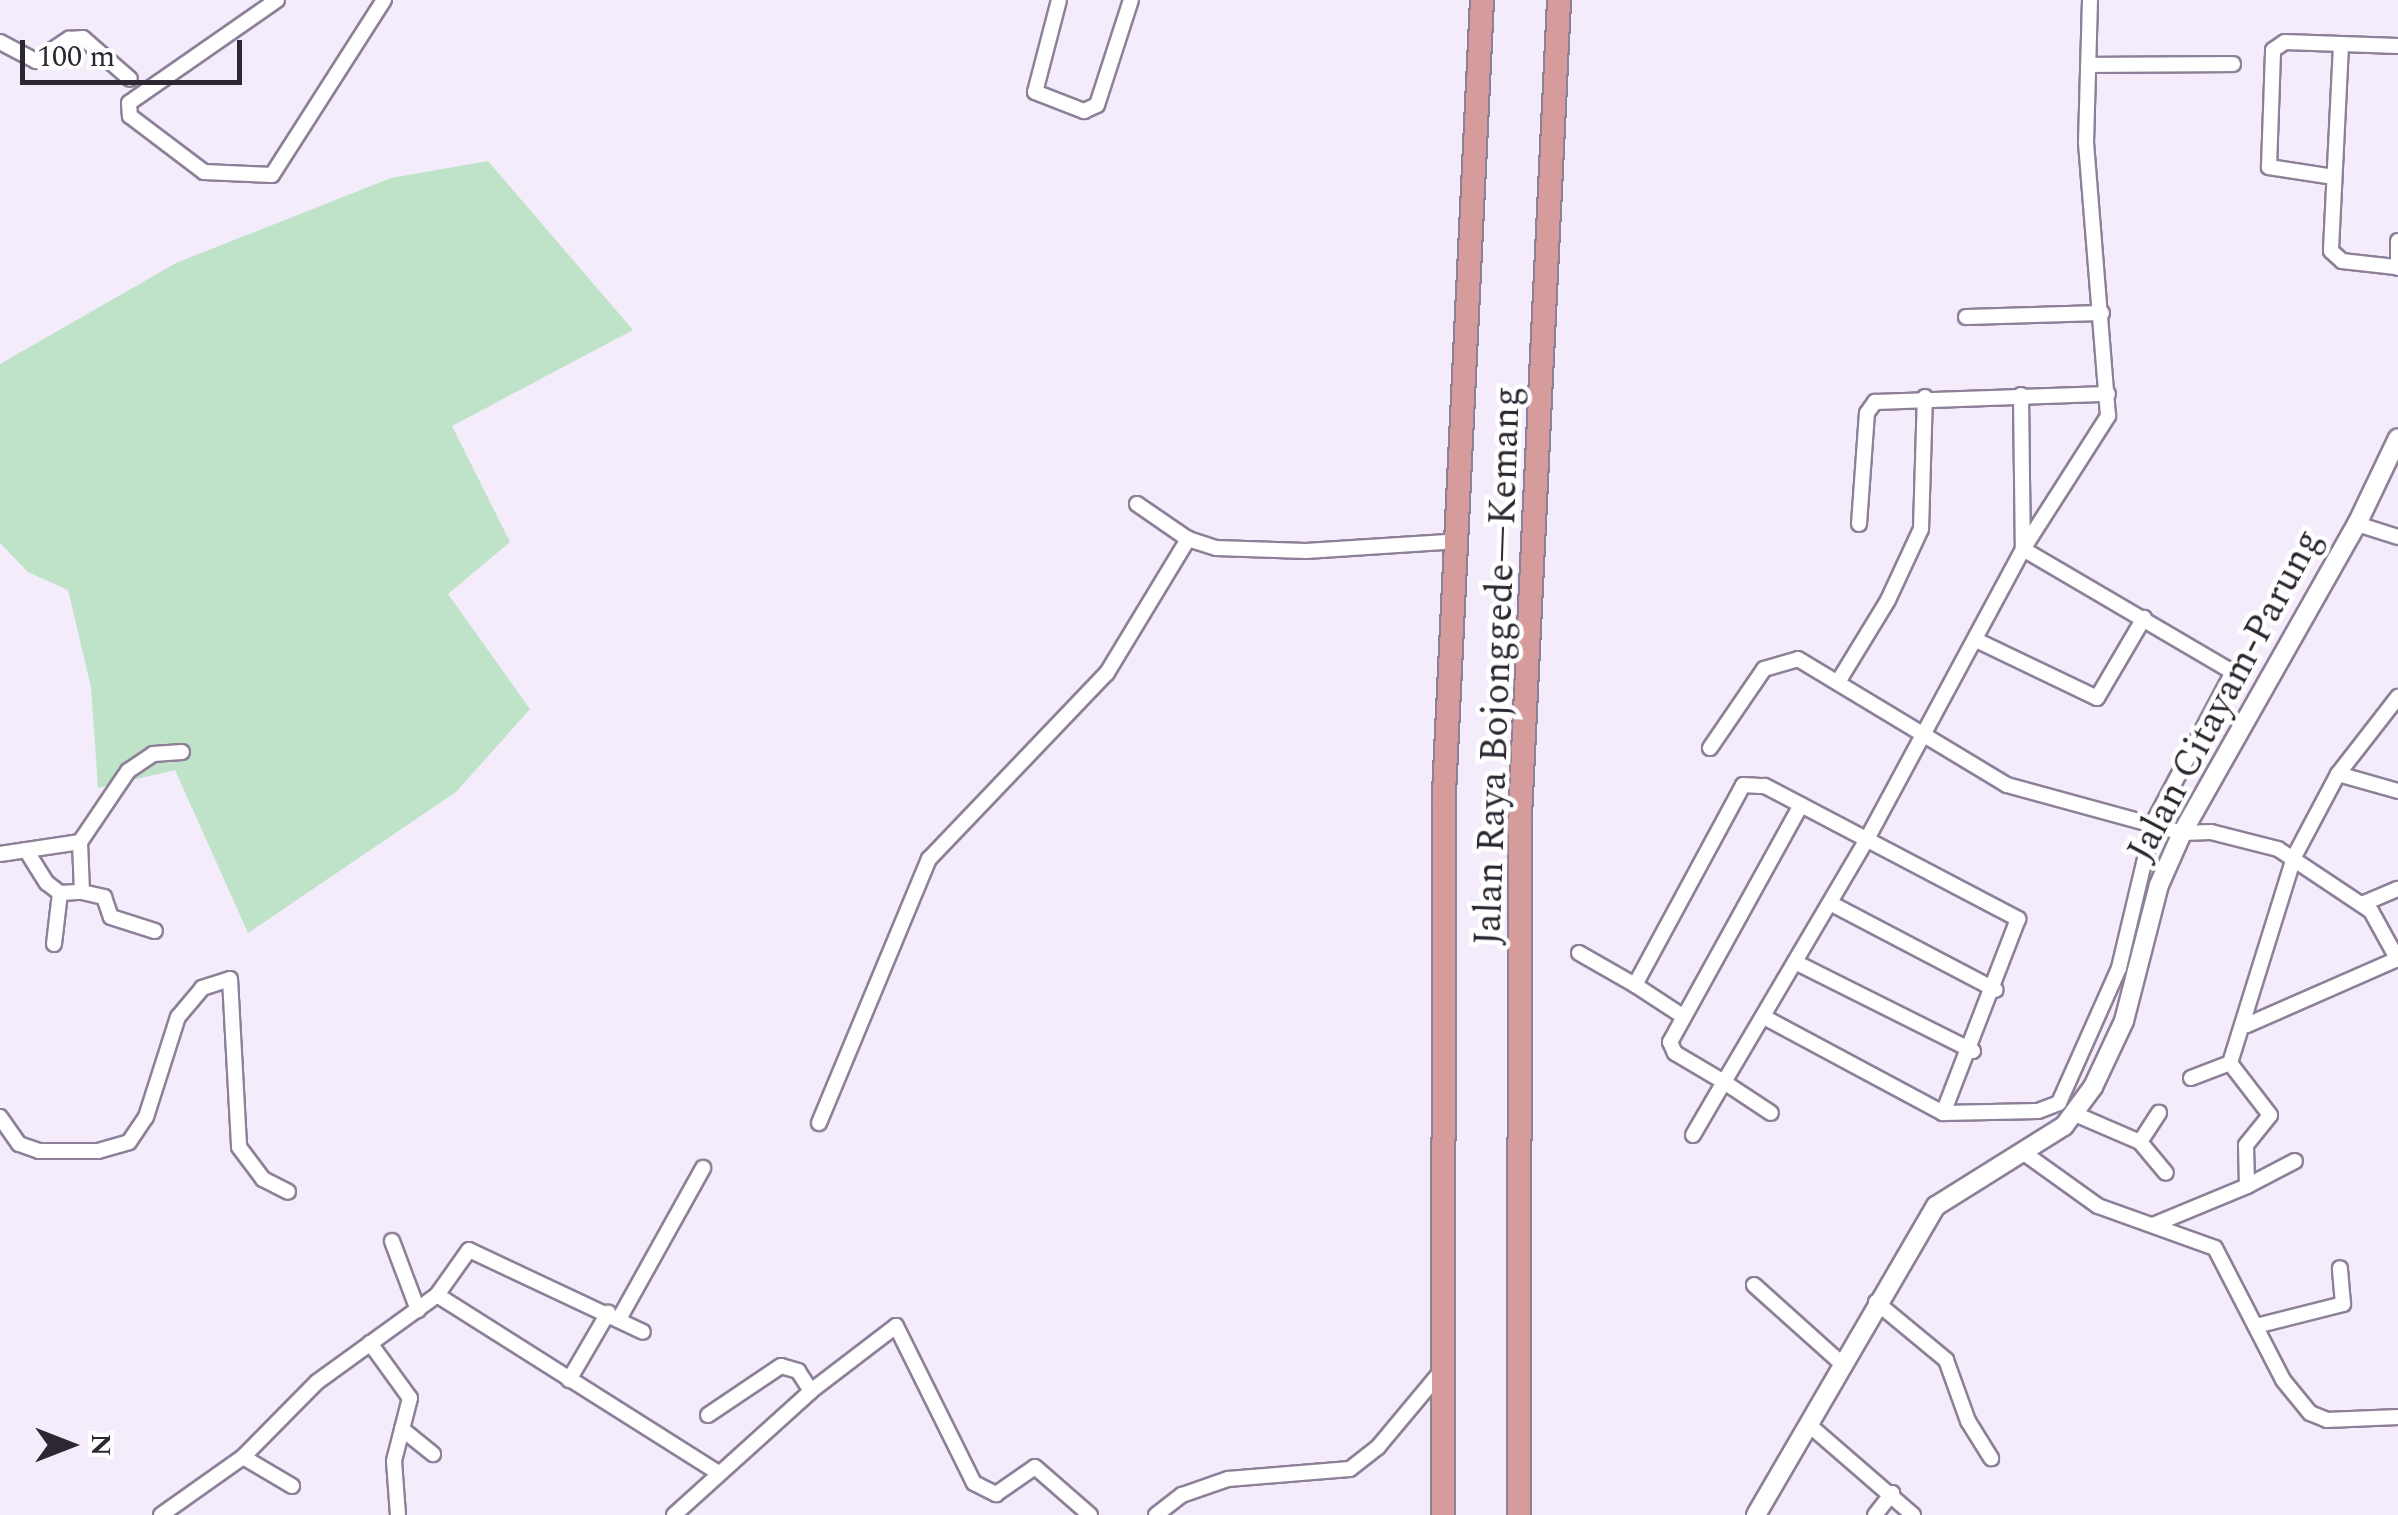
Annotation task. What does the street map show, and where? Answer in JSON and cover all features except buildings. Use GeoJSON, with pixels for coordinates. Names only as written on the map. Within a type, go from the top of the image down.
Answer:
{"type":"FeatureCollection","features":[{"type":"Feature","properties":{"kind":"highway","name":"Jalan Raya Bojonggede—Kemang"},"geometry":{"type":"LineString","coordinates":[[1443,1515],[1444,794],[1482,0]]}},
{"type":"Feature","properties":{"kind":"highway","name":"Jalan Raya Bojonggede—Kemang"},"geometry":{"type":"LineString","coordinates":[[1518,1515],[1520,816],[1559,0]]}},
{"type":"Feature","properties":{"kind":"main road","name":"Jalan Citayam-Parung"},"geometry":{"type":"LineString","coordinates":[[1756,1515],[1876,1302],[1943,1199],[2024,1153],[2075,1114],[2124,1021],[2159,885],[2182,833],[2357,524],[2397,440]]}},
{"type":"Feature","properties":{"kind":"street"},"geometry":{"type":"LineString","coordinates":[[277,0],[129,102],[130,116],[204,172],[272,175],[384,0]]}},
{"type":"Feature","properties":{"kind":"street"},"geometry":{"type":"LineString","coordinates":[[1059,0],[1035,92],[1084,111],[1097,105],[1130,0]]}},
{"type":"Feature","properties":{"kind":"street"},"geometry":{"type":"LineString","coordinates":[[1693,1134],[1867,839],[2023,548],[2104,431],[2108,394],[2086,143],[2090,0]]}},
{"type":"Feature","properties":{"kind":"street"},"geometry":{"type":"LineString","coordinates":[[0,42],[36,62],[69,39],[83,38],[130,78]]}},
{"type":"Feature","properties":{"kind":"street"},"geometry":{"type":"LineString","coordinates":[[2334,176],[2269,167],[2272,56],[2285,42],[2398,46]]}},
{"type":"Feature","properties":{"kind":"street"},"geometry":{"type":"LineString","coordinates":[[2341,45],[2333,256],[2397,268],[2398,241]]}},
{"type":"Feature","properties":{"kind":"street"},"geometry":{"type":"LineString","coordinates":[[2088,64],[2233,64]]}},
{"type":"Feature","properties":{"kind":"street"},"geometry":{"type":"LineString","coordinates":[[1966,317],[2102,313]]}},
{"type":"Feature","properties":{"kind":"street"},"geometry":{"type":"LineString","coordinates":[[2021,394],[2023,548]]}},
{"type":"Feature","properties":{"kind":"street"},"geometry":{"type":"LineString","coordinates":[[1858,524],[1870,406],[1925,396],[2108,394]]}},
{"type":"Feature","properties":{"kind":"street"},"geometry":{"type":"LineString","coordinates":[[1838,682],[1888,600],[1921,529],[1925,396]]}},
{"type":"Feature","properties":{"kind":"street"},"geometry":{"type":"LineString","coordinates":[[1137,504],[1188,539],[1272,552],[1459,541]]}},
{"type":"Feature","properties":{"kind":"street"},"geometry":{"type":"LineString","coordinates":[[2357,524],[2398,536]]}},
{"type":"Feature","properties":{"kind":"street"},"geometry":{"type":"LineString","coordinates":[[820,1123],[929,859],[1107,673],[1188,539]]}},
{"type":"Feature","properties":{"kind":"street"},"geometry":{"type":"LineString","coordinates":[[1764,1018],[1943,1114],[2038,1111],[2059,1103],[2119,968],[2154,821],[2234,674],[2023,548]]}},
{"type":"Feature","properties":{"kind":"street"},"geometry":{"type":"LineString","coordinates":[[1976,640],[2097,698],[2144,618]]}},
{"type":"Feature","properties":{"kind":"street"},"geometry":{"type":"LineString","coordinates":[[1710,748],[1774,662],[1798,659],[1924,736],[2026,792],[2154,821],[2182,833],[2227,836],[2294,857],[2362,904],[2397,956],[2246,1025]]}},
{"type":"Feature","properties":{"kind":"street"},"geometry":{"type":"LineString","coordinates":[[2191,1078],[2230,1063],[2246,1025],[2294,857],[2338,774],[2398,697]]}},
{"type":"Feature","properties":{"kind":"street"},"geometry":{"type":"LineString","coordinates":[[82,892],[80,842],[128,771],[153,754],[182,752]]}},
{"type":"Feature","properties":{"kind":"street"},"geometry":{"type":"LineString","coordinates":[[2338,774],[2398,791]]}},
{"type":"Feature","properties":{"kind":"street"},"geometry":{"type":"LineString","coordinates":[[1635,985],[1734,792],[1760,784],[2016,916],[1996,990],[1943,1114]]}},
{"type":"Feature","properties":{"kind":"street"},"geometry":{"type":"LineString","coordinates":[[1772,1113],[1671,1050],[1681,1015],[1800,804]]}},
{"type":"Feature","properties":{"kind":"street"},"geometry":{"type":"LineString","coordinates":[[0,854],[80,842]]}},
{"type":"Feature","properties":{"kind":"street"},"geometry":{"type":"LineString","coordinates":[[26,850],[60,892],[54,944]]}},
{"type":"Feature","properties":{"kind":"street"},"geometry":{"type":"LineString","coordinates":[[2362,904],[2398,889]]}},
{"type":"Feature","properties":{"kind":"street"},"geometry":{"type":"LineString","coordinates":[[60,892],[104,897],[111,917],[155,931]]}},
{"type":"Feature","properties":{"kind":"street"},"geometry":{"type":"LineString","coordinates":[[1830,903],[1996,990]]}},
{"type":"Feature","properties":{"kind":"street"},"geometry":{"type":"LineString","coordinates":[[1579,952],[1681,1015]]}},
{"type":"Feature","properties":{"kind":"street"},"geometry":{"type":"LineString","coordinates":[[1795,962],[1973,1051]]}},
{"type":"Feature","properties":{"kind":"street"},"geometry":{"type":"LineString","coordinates":[[0,1117],[19,1144],[40,1151],[98,1152],[129,1142],[146,1117],[178,1018],[202,988],[230,978],[238,1147],[263,1179],[288,1192]]}},
{"type":"Feature","properties":{"kind":"street"},"geometry":{"type":"LineString","coordinates":[[2230,1063],[2270,1116],[2246,1145],[2246,1186]]}},
{"type":"Feature","properties":{"kind":"street"},"geometry":{"type":"LineString","coordinates":[[2140,1142],[2159,1113]]}},
{"type":"Feature","properties":{"kind":"street"},"geometry":{"type":"LineString","coordinates":[[2075,1114],[2140,1142],[2166,1172]]}},
{"type":"Feature","properties":{"kind":"street"},"geometry":{"type":"LineString","coordinates":[[2024,1153],[2098,1206],[2215,1248],[2284,1380],[2316,1416],[2398,1417]]}},
{"type":"Feature","properties":{"kind":"street"},"geometry":{"type":"LineString","coordinates":[[2154,1226],[2295,1160]]}},
{"type":"Feature","properties":{"kind":"street"},"geometry":{"type":"LineString","coordinates":[[570,1380],[614,1316],[703,1168]]}},
{"type":"Feature","properties":{"kind":"street"},"geometry":{"type":"LineString","coordinates":[[392,1241],[418,1310]]}},
{"type":"Feature","properties":{"kind":"street"},"geometry":{"type":"LineString","coordinates":[[164,1514],[243,1457],[285,1410],[438,1295],[472,1250],[643,1332]]}},
{"type":"Feature","properties":{"kind":"street"},"geometry":{"type":"LineString","coordinates":[[2256,1326],[2343,1304],[2340,1268]]}},
{"type":"Feature","properties":{"kind":"street"},"geometry":{"type":"LineString","coordinates":[[1754,1286],[1841,1363]]}},
{"type":"Feature","properties":{"kind":"street"},"geometry":{"type":"LineString","coordinates":[[438,1295],[717,1472]]}},
{"type":"Feature","properties":{"kind":"street"},"geometry":{"type":"LineString","coordinates":[[1876,1302],[1946,1360],[1968,1422],[1991,1458]]}},
{"type":"Feature","properties":{"kind":"street"},"geometry":{"type":"LineString","coordinates":[[674,1515],[811,1390],[896,1326],[974,1483],[996,1494],[1035,1467],[1090,1515]]}},
{"type":"Feature","properties":{"kind":"street"},"geometry":{"type":"LineString","coordinates":[[370,1343],[405,1387],[410,1408],[394,1461],[398,1515]]}},
{"type":"Feature","properties":{"kind":"street"},"geometry":{"type":"LineString","coordinates":[[708,1415],[780,1366],[798,1371],[811,1390]]}},
{"type":"Feature","properties":{"kind":"street"},"geometry":{"type":"LineString","coordinates":[[1156,1515],[1182,1495],[1228,1479],[1350,1469],[1372,1454],[1445,1367]]}},
{"type":"Feature","properties":{"kind":"street"},"geometry":{"type":"LineString","coordinates":[[1808,1424],[1914,1515]]}},
{"type":"Feature","properties":{"kind":"street"},"geometry":{"type":"LineString","coordinates":[[402,1428],[433,1454]]}},
{"type":"Feature","properties":{"kind":"street"},"geometry":{"type":"LineString","coordinates":[[243,1457],[292,1486]]}},
{"type":"Feature","properties":{"kind":"street"},"geometry":{"type":"LineString","coordinates":[[1875,1515],[1892,1493]]}},
{"type":"Feature","properties":{"kind":"green space"},"geometry":{"type":"Polygon","coordinates":[[[488,161],[633,330],[452,426],[510,542],[448,594],[530,709],[456,792],[248,933],[175,770],[98,788],[91,687],[68,590],[28,572],[0,543],[0,364],[176,263],[391,178],[488,161]]]}}]}
